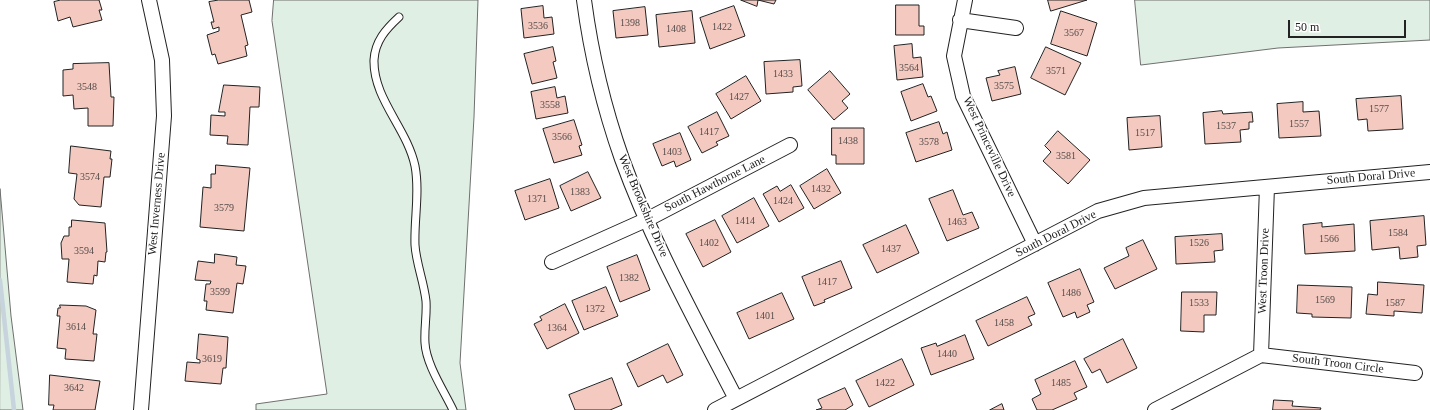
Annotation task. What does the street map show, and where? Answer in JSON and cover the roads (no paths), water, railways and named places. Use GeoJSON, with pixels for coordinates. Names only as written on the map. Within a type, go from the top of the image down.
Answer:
{"type":"FeatureCollection","features":[{"type":"Feature","properties":{"kind":"street","name":"West Inverness Drive"},"geometry":{"type":"LineString","coordinates":[[141,410],[164,116],[162,60],[149,0]]}},
{"type":"Feature","properties":{"kind":"street","name":"West Brookshire Drive"},"geometry":{"type":"LineString","coordinates":[[584,0],[588,29],[600,84],[622,159],[663,256],[736,399]]}},
{"type":"Feature","properties":{"kind":"street","name":"West Princeville Drive"},"geometry":{"type":"LineString","coordinates":[[965,0],[954,56],[964,96],[1035,244]]}},
{"type":"Feature","properties":{"kind":"street"},"geometry":{"type":"LineString","coordinates":[[960,20],[1016,28]]}},
{"type":"Feature","properties":{"kind":"street","name":"South Hawthorne Lane"},"geometry":{"type":"LineString","coordinates":[[552,262],[648,219],[790,145]]}},
{"type":"Feature","properties":{"kind":"street","name":"South Doral Drive"},"geometry":{"type":"LineString","coordinates":[[715,410],[1098,211],[1144,198],[1430,172]]}},
{"type":"Feature","properties":{"kind":"street","name":"West Troon Drive"},"geometry":{"type":"LineString","coordinates":[[1262,355],[1267,187]]}},
{"type":"Feature","properties":{"kind":"street"},"geometry":{"type":"LineString","coordinates":[[1155,410],[1262,355]]}},
{"type":"Feature","properties":{"kind":"street","name":"South Troon Circle"},"geometry":{"type":"LineString","coordinates":[[1262,355],[1415,373]]}},
{"type":"Feature","properties":{"kind":"lane"},"geometry":{"type":"LineString","coordinates":[[399,17],[386,29],[376,44],[374,60],[377,84],[386,105],[408,144],[415,166],[417,188],[415,246],[426,301],[425,344],[432,366],[453,410]]}},
{"type":"Feature","properties":{"kind":"waterway"},"geometry":{"type":"LineString","coordinates":[[0,280],[14,410]]}}]}
